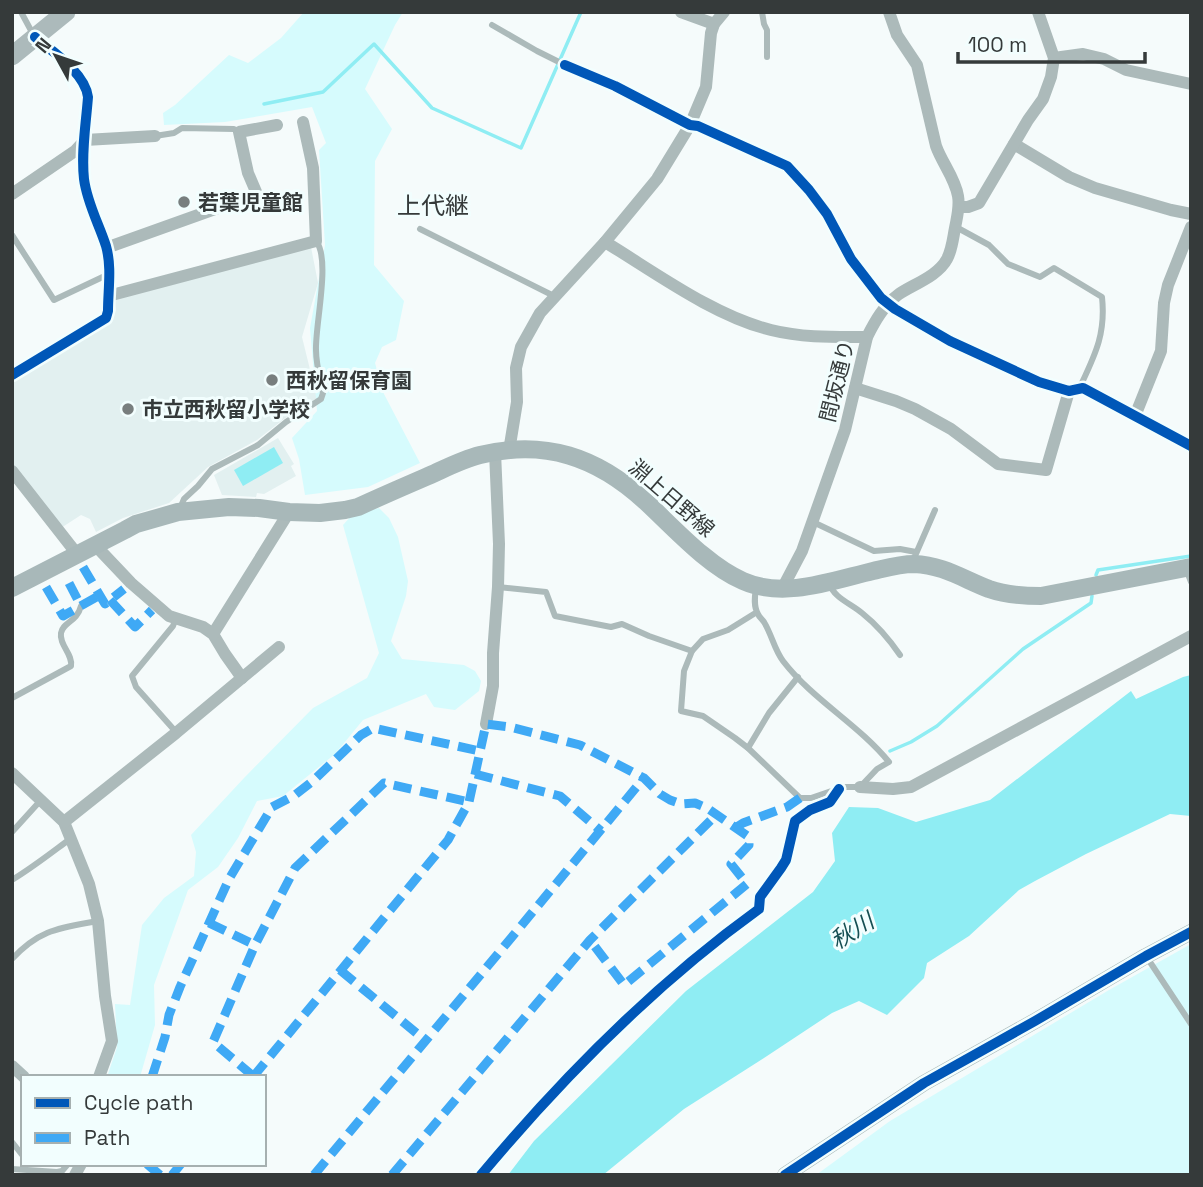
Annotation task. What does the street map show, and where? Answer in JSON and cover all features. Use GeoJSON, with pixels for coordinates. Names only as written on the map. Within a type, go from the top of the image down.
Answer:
{"type":"FeatureCollection","features":[{"type":"Feature","properties":{"kind":"main road"},"geometry":{"type":"LineString","coordinates":[[12,55],[66,12]]}},
{"type":"Feature","properties":{"kind":"main road","name":"淵上日野線"},"geometry":{"type":"LineString","coordinates":[[12,588],[136,524],[178,512],[229,507],[320,513],[345,510],[358,507],[464,460],[502,452],[534,450],[586,461],[601,468],[630,488],[710,561],[732,576],[768,589],[800,588],[829,582],[915,558],[957,573],[990,589],[1018,596],[1041,596],[1189,572]]}},
{"type":"Feature","properties":{"kind":"street"},"geometry":{"type":"LineString","coordinates":[[681,12],[714,24]]}},
{"type":"Feature","properties":{"kind":"street"},"geometry":{"type":"LineString","coordinates":[[486,723],[493,686],[502,452],[517,402],[516,368],[521,347],[540,313],[606,242],[657,179],[690,125],[706,87],[711,33],[714,24],[724,12]]}},
{"type":"Feature","properties":{"kind":"street","name":"間坂通り"},"geometry":{"type":"LineString","coordinates":[[782,589],[802,551],[845,430],[867,337],[888,304],[937,271],[946,261],[951,250],[959,207],[956,186],[936,146],[917,65],[897,35],[889,12]]}},
{"type":"Feature","properties":{"kind":"street"},"geometry":{"type":"LineString","coordinates":[[959,207],[979,203],[1043,99],[1054,58],[1038,12]]}},
{"type":"Feature","properties":{"kind":"street"},"geometry":{"type":"LineString","coordinates":[[12,375],[106,318],[108,312],[109,274],[106,248],[93,214],[83,161],[87,88],[67,64],[35,37]]}},
{"type":"Feature","properties":{"kind":"street"},"geometry":{"type":"LineString","coordinates":[[1054,58],[1083,54],[1104,59],[1126,70],[1191,84]]}},
{"type":"Feature","properties":{"kind":"street"},"geometry":{"type":"LineString","coordinates":[[561,63],[615,86],[690,125],[698,126],[788,166],[827,214],[851,259],[881,298],[922,326],[1039,382],[1074,390],[1083,388],[1191,446]]}},
{"type":"Feature","properties":{"kind":"street"},"geometry":{"type":"LineString","coordinates":[[108,296],[316,242],[313,168],[303,122]]}},
{"type":"Feature","properties":{"kind":"street"},"geometry":{"type":"LineString","coordinates":[[106,248],[257,194],[248,173],[239,132],[277,125]]}},
{"type":"Feature","properties":{"kind":"street"},"geometry":{"type":"LineString","coordinates":[[12,194],[75,151],[85,140],[155,136]]}},
{"type":"Feature","properties":{"kind":"street"},"geometry":{"type":"LineString","coordinates":[[1014,144],[1069,177],[1095,188],[1191,214]]}},
{"type":"Feature","properties":{"kind":"street"},"geometry":{"type":"LineString","coordinates":[[1135,416],[1161,351],[1168,285],[1191,227]]}},
{"type":"Feature","properties":{"kind":"street"},"geometry":{"type":"LineString","coordinates":[[606,242],[719,311],[753,325],[795,335],[867,337]]}},
{"type":"Feature","properties":{"kind":"street"},"geometry":{"type":"LineString","coordinates":[[855,388],[915,409],[950,429],[998,464],[1046,470],[1074,390]]}},
{"type":"Feature","properties":{"kind":"street"},"geometry":{"type":"LineString","coordinates":[[12,471],[77,554]]}},
{"type":"Feature","properties":{"kind":"street"},"geometry":{"type":"LineString","coordinates":[[213,634],[289,512]]}},
{"type":"Feature","properties":{"kind":"street"},"geometry":{"type":"LineString","coordinates":[[95,545],[131,583],[169,616],[203,626],[213,634],[242,678]]}},
{"type":"Feature","properties":{"kind":"street"},"geometry":{"type":"LineString","coordinates":[[859,787],[911,787],[1191,636]]}},
{"type":"Feature","properties":{"kind":"street"},"geometry":{"type":"LineString","coordinates":[[64,822],[279,647]]}},
{"type":"Feature","properties":{"kind":"street"},"geometry":{"type":"LineString","coordinates":[[12,773],[64,822],[89,884],[98,921],[112,1041],[100,1075]]}},
{"type":"Feature","properties":{"kind":"street"},"geometry":{"type":"LineString","coordinates":[[785,1175],[924,1083],[1191,932]]}},
{"type":"Feature","properties":{"kind":"lane"},"geometry":{"type":"LineString","coordinates":[[21,12],[35,37]]}},
{"type":"Feature","properties":{"kind":"lane"},"geometry":{"type":"LineString","coordinates":[[762,12],[767,30],[767,57]]}},
{"type":"Feature","properties":{"kind":"lane"},"geometry":{"type":"LineString","coordinates":[[492,25],[561,63]]}},
{"type":"Feature","properties":{"kind":"lane"},"geometry":{"type":"LineString","coordinates":[[155,136],[181,128],[234,129],[239,132]]}},
{"type":"Feature","properties":{"kind":"lane"},"geometry":{"type":"LineString","coordinates":[[955,226],[989,245],[1008,264],[1040,276],[1054,268],[1102,297],[1104,316],[1098,348],[1074,390]]}},
{"type":"Feature","properties":{"kind":"lane"},"geometry":{"type":"LineString","coordinates":[[420,229],[554,296]]}},
{"type":"Feature","properties":{"kind":"lane"},"geometry":{"type":"LineString","coordinates":[[12,235],[54,300],[109,274]]}},
{"type":"Feature","properties":{"kind":"lane"},"geometry":{"type":"LineString","coordinates":[[178,512],[184,499],[212,469],[258,445],[321,399],[323,393],[316,351],[317,316],[323,282],[320,246],[316,242]]}},
{"type":"Feature","properties":{"kind":"lane"},"geometry":{"type":"LineString","coordinates":[[813,522],[874,551],[900,549],[915,558],[935,510]]}},
{"type":"Feature","properties":{"kind":"lane"},"geometry":{"type":"LineString","coordinates":[[829,582],[832,592],[886,634],[900,655]]}},
{"type":"Feature","properties":{"kind":"lane"},"geometry":{"type":"LineString","coordinates":[[756,586],[757,612],[777,652],[822,701],[880,750],[889,762],[877,769],[859,787],[843,787],[811,798],[800,798],[748,748],[703,716],[681,711],[684,671],[692,651],[703,639],[728,630],[757,612]]}},
{"type":"Feature","properties":{"kind":"lane"},"geometry":{"type":"LineString","coordinates":[[498,587],[546,592],[555,616],[611,627],[622,624],[692,651]]}},
{"type":"Feature","properties":{"kind":"lane"},"geometry":{"type":"LineString","coordinates":[[12,698],[71,666],[71,658],[61,638],[61,631],[76,618],[81,606]]}},
{"type":"Feature","properties":{"kind":"lane"},"geometry":{"type":"LineString","coordinates":[[176,618],[173,626],[132,676],[135,687],[176,733]]}},
{"type":"Feature","properties":{"kind":"lane"},"geometry":{"type":"LineString","coordinates":[[748,748],[769,713],[798,677]]}},
{"type":"Feature","properties":{"kind":"lane"},"geometry":{"type":"LineString","coordinates":[[12,832],[41,800]]}},
{"type":"Feature","properties":{"kind":"lane"},"geometry":{"type":"LineString","coordinates":[[12,880],[70,839]]}},
{"type":"Feature","properties":{"kind":"lane"},"geometry":{"type":"LineString","coordinates":[[12,959],[25,946],[51,930],[98,921]]}},
{"type":"Feature","properties":{"kind":"lane"},"geometry":{"type":"LineString","coordinates":[[1146,956],[1191,1024]]}},
{"type":"Feature","properties":{"kind":"lane"},"geometry":{"type":"LineString","coordinates":[[12,1169],[31,1167],[57,1172],[66,1166]]}},
{"type":"Feature","properties":{"kind":"shaded area"},"geometry":{"type":"Polygon","coordinates":[[[304,12],[403,12],[365,89],[392,129],[375,161],[374,265],[404,301],[396,340],[382,347],[375,363],[384,394],[420,463],[368,487],[305,495],[299,459],[292,438],[317,411],[310,328],[325,245],[319,150],[326,143],[312,107],[225,122],[164,125],[163,113],[229,55],[248,63],[281,38],[304,12]]]}},
{"type":"Feature","properties":{"kind":"shaded area","name":"市立西秋留小学校"},"geometry":{"type":"Polygon","coordinates":[[[311,247],[318,283],[302,337],[317,398],[257,440],[208,467],[169,503],[123,518],[96,532],[90,519],[81,515],[61,528],[12,464],[12,377],[110,321],[116,310],[114,298],[311,247]]]}},
{"type":"Feature","properties":{"kind":"shaded area","name":"市立西秋留小学校"},"geometry":{"type":"Polygon","coordinates":[[[278,438],[294,464],[291,466],[296,476],[264,494],[257,493],[256,497],[222,495],[214,475],[278,438]]]}},
{"type":"Feature","properties":{"kind":"shaded area"},"geometry":{"type":"Polygon","coordinates":[[[379,508],[389,518],[398,537],[408,581],[406,596],[391,641],[402,659],[464,665],[475,671],[481,681],[479,691],[455,710],[434,707],[426,694],[363,720],[335,754],[283,796],[257,801],[238,838],[218,867],[188,890],[154,985],[155,1025],[141,1075],[108,1075],[117,1047],[115,1004],[130,1005],[142,925],[164,898],[194,876],[196,852],[191,835],[313,708],[367,678],[379,653],[343,525],[353,514],[379,508]]]}},
{"type":"Feature","properties":{"kind":"shaded area"},"geometry":{"type":"Polygon","coordinates":[[[1191,944],[1191,1175],[816,1175],[890,1121],[1191,944]]]}},
{"type":"Feature","properties":{"kind":"water"},"geometry":{"type":"Polygon","coordinates":[[[274,447],[283,463],[243,486],[234,470],[274,447]]]}},
{"type":"Feature","properties":{"kind":"water","name":"秋川"},"geometry":{"type":"Polygon","coordinates":[[[1191,675],[1191,816],[1170,814],[1019,890],[969,936],[927,963],[924,978],[887,1015],[859,1001],[832,1013],[684,1109],[603,1175],[508,1175],[534,1141],[686,991],[813,892],[835,861],[832,833],[849,807],[878,808],[916,822],[990,800],[1131,691],[1136,699],[1191,675]]]}},
{"type":"Feature","properties":{"kind":"waterway"},"geometry":{"type":"LineString","coordinates":[[264,104],[323,92],[374,44],[432,108],[521,148],[581,12]]}},
{"type":"Feature","properties":{"kind":"waterway"},"geometry":{"type":"LineString","coordinates":[[1096,575],[1098,570],[1191,556]]}},
{"type":"Feature","properties":{"kind":"waterway"},"geometry":{"type":"LineString","coordinates":[[890,751],[937,726],[1023,649],[1091,603],[1092,596]]}},
{"type":"Feature","properties":{"kind":"marked path"},"geometry":{"type":"LineString","coordinates":[[83,567],[105,604],[124,589]]}},
{"type":"Feature","properties":{"kind":"marked path"},"geometry":{"type":"LineString","coordinates":[[69,583],[81,606]]}},
{"type":"Feature","properties":{"kind":"marked path"},"geometry":{"type":"LineString","coordinates":[[46,587],[63,616],[100,595]]}},
{"type":"Feature","properties":{"kind":"marked path"},"geometry":{"type":"LineString","coordinates":[[110,600],[135,627],[152,610]]}},
{"type":"Feature","properties":{"kind":"marked path"},"geometry":{"type":"LineString","coordinates":[[255,1075],[448,840],[469,802],[486,724],[510,727],[580,745],[644,778],[670,800],[681,804],[695,803],[707,808],[749,837],[749,845],[731,864],[747,884],[624,985],[590,940]]}},
{"type":"Feature","properties":{"kind":"marked path"},"geometry":{"type":"LineString","coordinates":[[153,1075],[169,1015],[180,987],[229,879],[272,807],[295,795],[361,735],[373,728],[480,751]]}},
{"type":"Feature","properties":{"kind":"marked path"},"geometry":{"type":"LineString","coordinates":[[475,774],[560,796],[601,831]]}},
{"type":"Feature","properties":{"kind":"marked path"},"geometry":{"type":"LineString","coordinates":[[314,1175],[644,778]]}},
{"type":"Feature","properties":{"kind":"marked path"},"geometry":{"type":"LineString","coordinates":[[252,1075],[213,1042],[255,945],[295,868],[384,783],[469,802]]}},
{"type":"Feature","properties":{"kind":"marked path"},"geometry":{"type":"LineString","coordinates":[[735,828],[787,807],[800,798]]}},
{"type":"Feature","properties":{"kind":"marked path"},"geometry":{"type":"LineString","coordinates":[[392,1175],[590,940],[716,815]]}},
{"type":"Feature","properties":{"kind":"marked path"},"geometry":{"type":"LineString","coordinates":[[209,923],[255,945]]}},
{"type":"Feature","properties":{"kind":"marked path"},"geometry":{"type":"LineString","coordinates":[[340,970],[426,1041]]}},
{"type":"Feature","properties":{"kind":"marked path"},"geometry":{"type":"LineString","coordinates":[[149,1166],[160,1175]]}},
{"type":"Feature","properties":{"kind":"marked path"},"geometry":{"type":"LineString","coordinates":[[172,1175],[179,1166]]}},
{"type":"Feature","properties":{"kind":"cycle path"},"geometry":{"type":"LineString","coordinates":[[12,375],[106,318],[108,311],[108,254],[88,196],[83,169],[88,97],[86,88],[75,71],[35,37]]}},
{"type":"Feature","properties":{"kind":"cycle path"},"geometry":{"type":"LineString","coordinates":[[565,65],[615,86],[690,125],[698,126],[787,166],[827,214],[851,259],[881,298],[895,309],[950,341],[1039,382],[1069,391],[1083,388],[1191,446]]}},
{"type":"Feature","properties":{"kind":"cycle path"},"geometry":{"type":"LineString","coordinates":[[481,1175],[544,1103],[612,1033],[683,968],[759,909],[760,897],[786,860],[795,821],[810,810],[830,802],[839,789]]}},
{"type":"Feature","properties":{"kind":"cycle path"},"geometry":{"type":"LineString","coordinates":[[785,1175],[924,1083],[1191,932]]}},
{"type":"Feature","properties":{"kind":"place","name":"若葉児童館"},"geometry":{"type":"Point","coordinates":[184,202]}},
{"type":"Feature","properties":{"kind":"place","name":"西秋留保育園"},"geometry":{"type":"Point","coordinates":[272,380]}},
{"type":"Feature","properties":{"kind":"place","name":"市立西秋留小学校"},"geometry":{"type":"Point","coordinates":[128,409]}},
{"type":"Feature","properties":{"kind":"district","name":"上代継"},"geometry":{"type":"Point","coordinates":[433,205]}}]}
